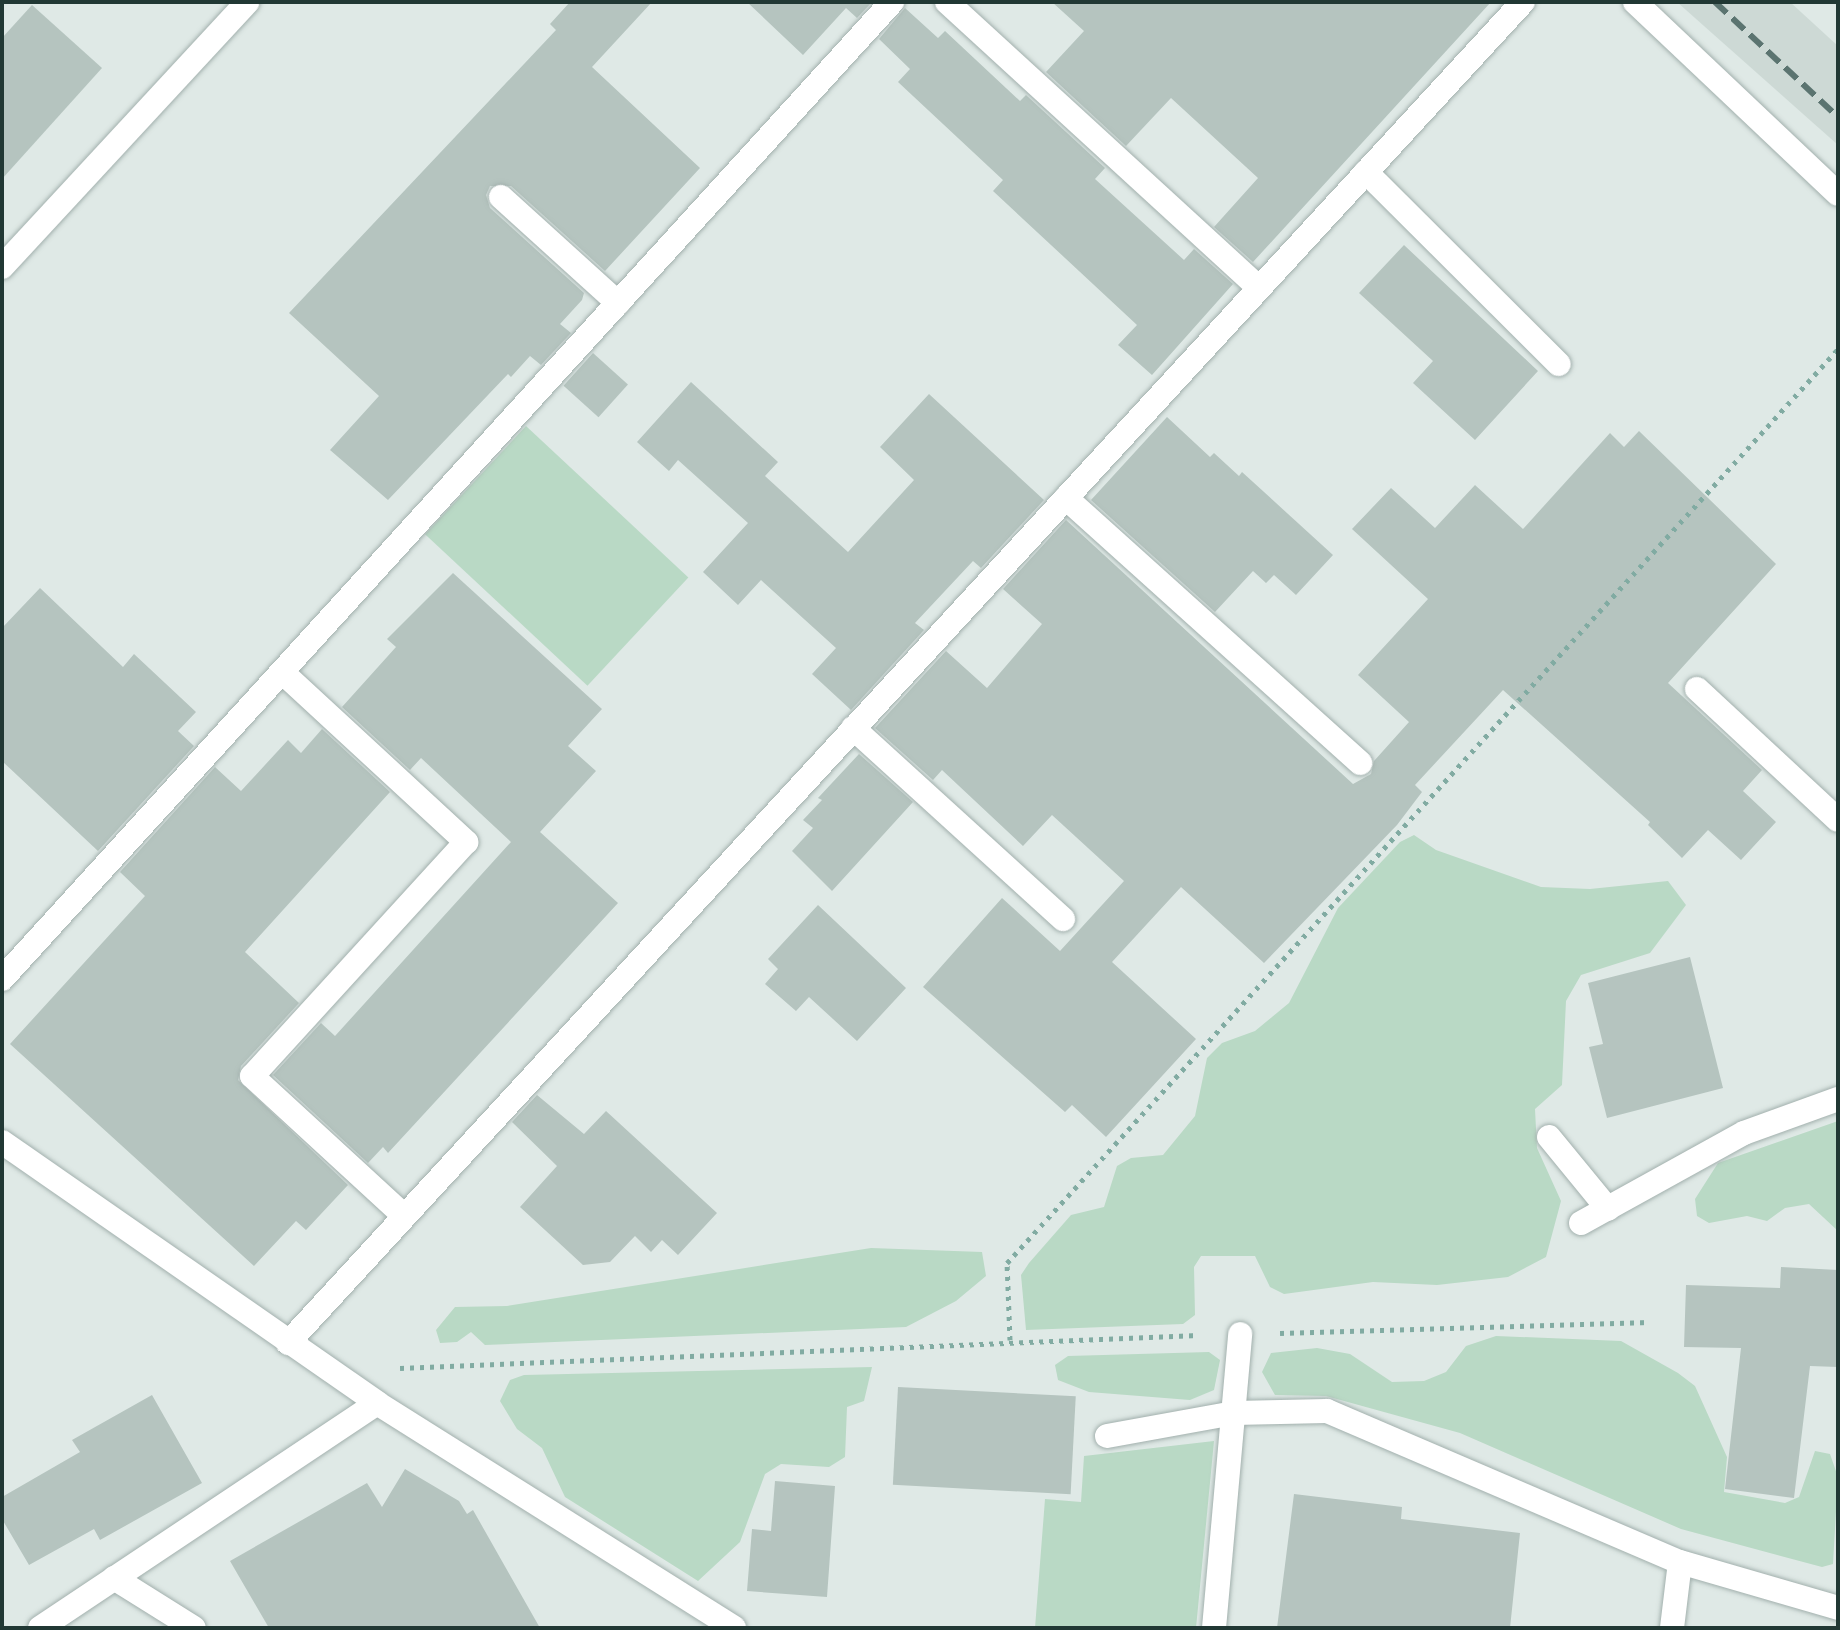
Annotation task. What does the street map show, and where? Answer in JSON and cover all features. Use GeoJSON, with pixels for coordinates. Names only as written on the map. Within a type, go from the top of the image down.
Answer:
{"type":"FeatureCollection","features":[{"type":"Feature","properties":{"kind":"street"},"geometry":{"type":"LineString","coordinates":[[2,267],[247,2]]}},
{"type":"Feature","properties":{"kind":"street"},"geometry":{"type":"LineString","coordinates":[[2,979],[892,2]]}},
{"type":"Feature","properties":{"kind":"street"},"geometry":{"type":"LineString","coordinates":[[947,2],[1259,288]]}},
{"type":"Feature","properties":{"kind":"street"},"geometry":{"type":"LineString","coordinates":[[288,1343],[1523,2]]}},
{"type":"Feature","properties":{"kind":"street"},"geometry":{"type":"LineString","coordinates":[[1635,2],[1838,194]]}},
{"type":"Feature","properties":{"kind":"street"},"geometry":{"type":"LineString","coordinates":[[1366,172],[1559,364]]}},
{"type":"Feature","properties":{"kind":"street"},"geometry":{"type":"LineString","coordinates":[[501,197],[618,303]]}},
{"type":"Feature","properties":{"kind":"street"},"geometry":{"type":"LineString","coordinates":[[1066,498],[1360,763]]}},
{"type":"Feature","properties":{"kind":"street"},"geometry":{"type":"LineString","coordinates":[[282,672],[466,842],[252,1076],[404,1216]]}},
{"type":"Feature","properties":{"kind":"street"},"geometry":{"type":"LineString","coordinates":[[1697,689],[1838,820]]}},
{"type":"Feature","properties":{"kind":"street"},"geometry":{"type":"LineString","coordinates":[[853,728],[1063,919]]}},
{"type":"Feature","properties":{"kind":"street"},"geometry":{"type":"LineString","coordinates":[[1581,1223],[1744,1133],[1838,1099]]}},
{"type":"Feature","properties":{"kind":"street"},"geometry":{"type":"LineString","coordinates":[[1549,1137],[1608,1209]]}},
{"type":"Feature","properties":{"kind":"street"},"geometry":{"type":"LineString","coordinates":[[2,1142],[377,1403],[734,1628]]}},
{"type":"Feature","properties":{"kind":"street"},"geometry":{"type":"LineString","coordinates":[[1214,1628],[1240,1334]]}},
{"type":"Feature","properties":{"kind":"street"},"geometry":{"type":"LineString","coordinates":[[40,1628],[377,1403]]}},
{"type":"Feature","properties":{"kind":"street"},"geometry":{"type":"LineString","coordinates":[[1107,1436],[1234,1413],[1327,1411],[1680,1562],[1838,1608]]}},
{"type":"Feature","properties":{"kind":"street"},"geometry":{"type":"LineString","coordinates":[[1672,1628],[1680,1562]]}},
{"type":"Feature","properties":{"kind":"street"},"geometry":{"type":"LineString","coordinates":[[114,1578],[194,1628]]}},
{"type":"Feature","properties":{"kind":"path"},"geometry":{"type":"LineString","coordinates":[[1010,1340],[1007,1263],[1838,349]]}},
{"type":"Feature","properties":{"kind":"path"},"geometry":{"type":"LineString","coordinates":[[331,1372],[1010,1340],[1650,1322]]}},
{"type":"Feature","properties":{"kind":"shaded area"},"geometry":{"type":"Polygon","coordinates":[[[1677,2],[1790,2],[1838,46],[1838,145],[1677,2]]]}},
{"type":"Feature","properties":{"kind":"green space"},"geometry":{"type":"Polygon","coordinates":[[[526,426],[688,577],[587,686],[425,534],[526,426]]]}},
{"type":"Feature","properties":{"kind":"green space"},"geometry":{"type":"Polygon","coordinates":[[[1414,835],[1436,850],[1541,887],[1590,889],[1668,881],[1686,905],[1650,953],[1581,975],[1566,1001],[1562,1085],[1535,1109],[1537,1148],[1561,1201],[1546,1257],[1508,1277],[1437,1285],[1373,1282],[1284,1294],[1270,1287],[1255,1256],[1201,1256],[1194,1267],[1195,1315],[1183,1324],[1026,1330],[1021,1275],[1029,1263],[1071,1215],[1104,1207],[1117,1166],[1131,1158],[1163,1155],[1195,1116],[1207,1058],[1222,1043],[1255,1031],[1289,1003],[1338,908],[1400,842],[1414,835]]]}},
{"type":"Feature","properties":{"kind":"green space"},"geometry":{"type":"Polygon","coordinates":[[[1838,1121],[1838,1231],[1809,1204],[1785,1208],[1767,1221],[1747,1216],[1709,1223],[1697,1216],[1695,1199],[1718,1163],[1838,1121]]]}},
{"type":"Feature","properties":{"kind":"green space"},"geometry":{"type":"Polygon","coordinates":[[[871,1248],[982,1252],[986,1276],[956,1301],[906,1327],[485,1345],[471,1332],[457,1342],[440,1343],[436,1330],[455,1307],[507,1306],[871,1248]]]}},
{"type":"Feature","properties":{"kind":"green space"},"geometry":{"type":"Polygon","coordinates":[[[1496,1336],[1621,1341],[1678,1373],[1695,1386],[1727,1457],[1724,1492],[1785,1503],[1799,1497],[1815,1451],[1830,1454],[1838,1477],[1833,1564],[1822,1567],[1681,1529],[1460,1433],[1326,1396],[1275,1395],[1262,1372],[1271,1353],[1317,1348],[1350,1354],[1392,1382],[1424,1381],[1446,1372],[1466,1346],[1496,1336]]]}},
{"type":"Feature","properties":{"kind":"green space"},"geometry":{"type":"Polygon","coordinates":[[[1209,1352],[1220,1360],[1214,1390],[1190,1400],[1089,1392],[1058,1380],[1055,1365],[1068,1356],[1209,1352]]]}},
{"type":"Feature","properties":{"kind":"green space"},"geometry":{"type":"Polygon","coordinates":[[[872,1367],[864,1401],[847,1407],[845,1457],[829,1467],[781,1464],[765,1474],[740,1542],[698,1581],[565,1497],[542,1448],[517,1429],[500,1401],[510,1380],[524,1375],[872,1367]]]}},
{"type":"Feature","properties":{"kind":"green space"},"geometry":{"type":"Polygon","coordinates":[[[1214,1441],[1196,1628],[1035,1628],[1045,1499],[1081,1502],[1084,1456],[1214,1441]]]}},
{"type":"Feature","properties":{"kind":"building"},"geometry":{"type":"Polygon","coordinates":[[[570,2],[652,2],[592,67],[700,168],[605,271],[511,186],[490,186],[486,195],[490,208],[584,293],[582,300],[560,324],[571,333],[541,365],[530,356],[511,377],[508,374],[388,500],[330,450],[379,396],[289,313],[556,30],[550,24],[570,2]]]}},
{"type":"Feature","properties":{"kind":"building"},"geometry":{"type":"Polygon","coordinates":[[[747,2],[872,2],[857,18],[846,8],[803,55],[747,2]]]}},
{"type":"Feature","properties":{"kind":"building"},"geometry":{"type":"Polygon","coordinates":[[[1052,2],[1491,2],[1253,262],[1214,227],[1258,178],[1171,98],[1126,146],[1046,72],[1084,31],[1052,2]]]}},
{"type":"Feature","properties":{"kind":"building"},"geometry":{"type":"Polygon","coordinates":[[[32,5],[102,68],[2,179],[2,38],[32,5]]]}},
{"type":"Feature","properties":{"kind":"building"},"geometry":{"type":"Polygon","coordinates":[[[905,8],[938,38],[945,31],[1020,101],[1026,95],[1105,168],[1095,179],[1184,260],[1194,249],[1233,284],[1152,375],[1118,345],[1137,325],[993,191],[1003,180],[898,82],[910,69],[879,39],[905,8]]]}},
{"type":"Feature","properties":{"kind":"building"},"geometry":{"type":"Polygon","coordinates":[[[1404,245],[1538,371],[1475,440],[1413,383],[1433,361],[1359,293],[1404,245]]]}},
{"type":"Feature","properties":{"kind":"building"},"geometry":{"type":"Polygon","coordinates":[[[593,353],[628,384],[598,417],[564,386],[593,353]]]}},
{"type":"Feature","properties":{"kind":"building"},"geometry":{"type":"Polygon","coordinates":[[[691,382],[778,462],[765,476],[848,552],[914,480],[880,447],[929,394],[1044,500],[981,568],[973,561],[915,623],[924,630],[851,710],[812,674],[836,648],[761,580],[738,605],[703,572],[748,523],[678,460],[669,471],[637,442],[691,382]]]}},
{"type":"Feature","properties":{"kind":"building"},"geometry":{"type":"Polygon","coordinates":[[[1167,417],[1210,457],[1214,453],[1239,476],[1242,472],[1333,555],[1296,595],[1274,575],[1266,583],[1253,571],[1215,612],[1091,500],[1167,417]]]}},
{"type":"Feature","properties":{"kind":"building"},"geometry":{"type":"Polygon","coordinates":[[[1639,431],[1776,564],[1668,683],[1762,770],[1743,791],[1776,822],[1741,860],[1708,830],[1682,858],[1648,825],[1650,822],[1503,690],[1415,785],[1422,792],[1397,825],[1264,963],[1181,887],[1112,962],[1196,1039],[1106,1137],[1072,1105],[1065,1112],[923,987],[1002,898],[1060,951],[1124,881],[1052,815],[1023,846],[942,770],[933,780],[875,728],[946,651],[987,688],[1042,624],[1003,589],[1066,520],[1353,784],[1371,774],[1374,761],[1409,722],[1358,675],[1428,599],[1352,529],[1391,488],[1435,528],[1475,485],[1523,529],[1610,433],[1624,447],[1639,431]]]}},
{"type":"Feature","properties":{"kind":"building"},"geometry":{"type":"Polygon","coordinates":[[[453,573],[602,709],[568,746],[596,771],[540,832],[618,903],[388,1153],[383,1147],[368,1163],[273,1075],[321,1023],[335,1036],[511,842],[421,758],[410,770],[342,707],[396,647],[387,639],[453,573]]]}},
{"type":"Feature","properties":{"kind":"building"},"geometry":{"type":"Polygon","coordinates":[[[40,588],[123,667],[134,654],[196,712],[178,731],[194,746],[98,851],[2,761],[2,628],[40,588]]]}},
{"type":"Feature","properties":{"kind":"building"},"geometry":{"type":"Polygon","coordinates":[[[322,729],[390,792],[245,952],[299,1003],[241,1066],[238,1080],[348,1185],[306,1230],[296,1221],[254,1266],[10,1044],[145,896],[120,872],[215,767],[241,791],[288,740],[301,753],[322,729]]]}},
{"type":"Feature","properties":{"kind":"building"},"geometry":{"type":"Polygon","coordinates":[[[859,754],[913,802],[832,891],[792,851],[813,828],[803,820],[822,800],[818,798],[859,754]]]}},
{"type":"Feature","properties":{"kind":"building"},"geometry":{"type":"Polygon","coordinates":[[[818,905],[906,988],[857,1041],[809,997],[796,1011],[765,984],[778,969],[768,959],[818,905]]]}},
{"type":"Feature","properties":{"kind":"building"},"geometry":{"type":"Polygon","coordinates":[[[1690,957],[1723,1088],[1607,1118],[1589,1047],[1603,1044],[1588,983],[1690,957]]]}},
{"type":"Feature","properties":{"kind":"building"},"geometry":{"type":"Polygon","coordinates":[[[537,1095],[584,1134],[606,1111],[717,1213],[678,1255],[662,1240],[651,1252],[635,1236],[610,1262],[583,1265],[520,1207],[557,1166],[512,1122],[537,1095]]]}},
{"type":"Feature","properties":{"kind":"building"},"geometry":{"type":"Polygon","coordinates":[[[1781,1267],[1838,1270],[1838,1367],[1810,1366],[1794,1498],[1725,1489],[1741,1348],[1684,1347],[1686,1285],[1780,1288],[1781,1267]]]}},
{"type":"Feature","properties":{"kind":"building"},"geometry":{"type":"Polygon","coordinates":[[[898,1387],[1076,1396],[1071,1494],[893,1485],[898,1387]]]}},
{"type":"Feature","properties":{"kind":"building"},"geometry":{"type":"Polygon","coordinates":[[[152,1395],[202,1483],[100,1540],[94,1529],[29,1565],[2,1519],[2,1497],[80,1452],[72,1440],[152,1395]]]}},
{"type":"Feature","properties":{"kind":"building"},"geometry":{"type":"Polygon","coordinates":[[[405,1469],[459,1501],[467,1514],[473,1510],[540,1628],[269,1628],[230,1561],[367,1483],[382,1507],[405,1469]]]}},
{"type":"Feature","properties":{"kind":"building"},"geometry":{"type":"Polygon","coordinates":[[[775,1481],[835,1486],[827,1597],[747,1591],[752,1529],[771,1531],[775,1481]]]}},
{"type":"Feature","properties":{"kind":"building"},"geometry":{"type":"Polygon","coordinates":[[[1294,1494],[1402,1507],[1401,1519],[1520,1533],[1510,1628],[1277,1628],[1294,1494]]]}},
{"type":"Feature","properties":{"kind":"railway"},"geometry":{"type":"LineString","coordinates":[[1715,2],[1838,117]]}}]}
